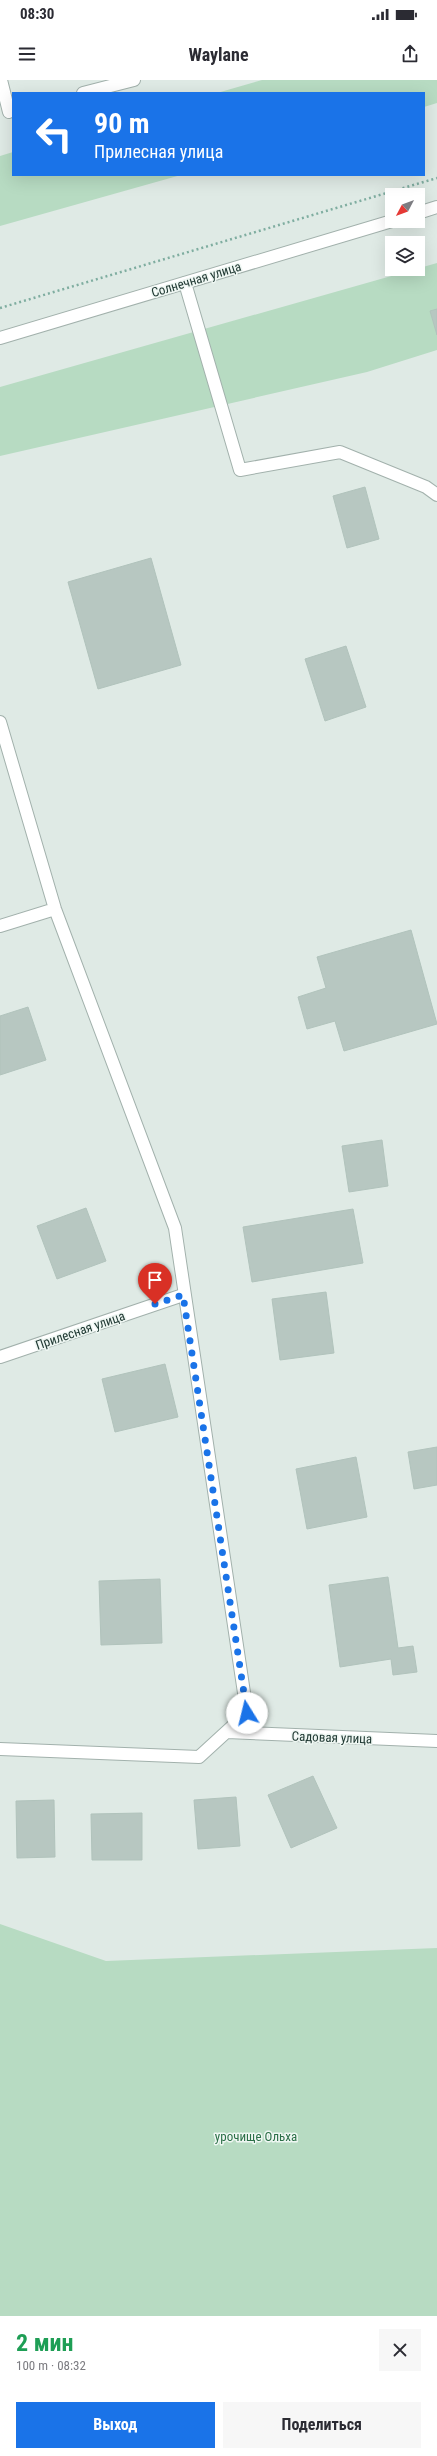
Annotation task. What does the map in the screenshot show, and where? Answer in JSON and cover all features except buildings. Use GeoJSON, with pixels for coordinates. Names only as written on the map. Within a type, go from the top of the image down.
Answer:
{"type":"FeatureCollection","features":[{"type":"Feature","properties":{"kind":"street"},"geometry":{"type":"LineString","coordinates":[[1,80],[7,113]]}},
{"type":"Feature","properties":{"kind":"street"},"geometry":{"type":"LineString","coordinates":[[87,92],[134,80]]}},
{"type":"Feature","properties":{"kind":"street"},"geometry":{"type":"LineString","coordinates":[[425,211],[437,207]]}},
{"type":"Feature","properties":{"kind":"street","name":"Солнечная улица"},"geometry":{"type":"LineString","coordinates":[[0,338],[385,223]]}},
{"type":"Feature","properties":{"kind":"street"},"geometry":{"type":"LineString","coordinates":[[185,283],[240,470],[340,452],[426,487],[437,495]]}},
{"type":"Feature","properties":{"kind":"street"},"geometry":{"type":"LineString","coordinates":[[0,722],[55,909],[175,1228],[183,1295],[247,1713],[199,1757],[0,1749]]}},
{"type":"Feature","properties":{"kind":"street"},"geometry":{"type":"LineString","coordinates":[[0,926],[55,909]]}},
{"type":"Feature","properties":{"kind":"street","name":"Прилесная улица"},"geometry":{"type":"LineString","coordinates":[[0,1356],[183,1295]]}},
{"type":"Feature","properties":{"kind":"street","name":"Садовая улица"},"geometry":{"type":"LineString","coordinates":[[226,1732],[437,1741]]}},
{"type":"Feature","properties":{"kind":"path"},"geometry":{"type":"LineString","coordinates":[[0,308],[437,178]]}},
{"type":"Feature","properties":{"kind":"green space"},"geometry":{"type":"Polygon","coordinates":[[[262,80],[437,80],[437,103],[425,107],[425,92],[220,92],[262,80]]]}},
{"type":"Feature","properties":{"kind":"green space"},"geometry":{"type":"Polygon","coordinates":[[[12,152],[12,176],[177,176],[0,226],[0,156],[12,152]]]}},
{"type":"Feature","properties":{"kind":"green space"},"geometry":{"type":"Polygon","coordinates":[[[437,263],[437,350],[367,372],[0,456],[0,387],[391,276],[425,276],[425,266],[437,263]]]}},
{"type":"Feature","properties":{"kind":"green space","name":"урочище Ольха"},"geometry":{"type":"Polygon","coordinates":[[[0,1924],[106,1961],[437,1948],[437,2316],[0,2316],[0,1924]]]}},
{"type":"Feature","properties":{"kind":"route"},"geometry":{"type":"LineString","coordinates":[[155,1304],[183,1295],[247,1713]]}}]}
